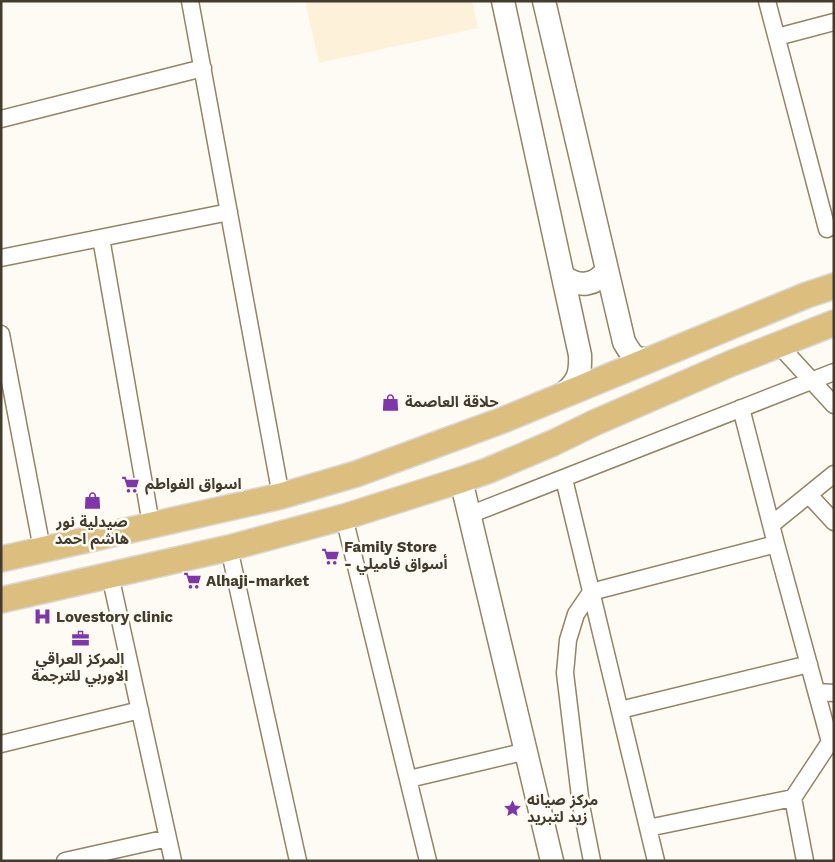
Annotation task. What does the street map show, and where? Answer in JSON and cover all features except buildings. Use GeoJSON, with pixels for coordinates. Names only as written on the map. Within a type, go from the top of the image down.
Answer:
{"type":"FeatureCollection","features":[{"type":"Feature","properties":{"kind":"main road"},"geometry":{"type":"LineString","coordinates":[[502,1],[580,355],[581,370],[576,382],[561,396]]}},
{"type":"Feature","properties":{"kind":"main road"},"geometry":{"type":"LineString","coordinates":[[544,1],[624,342],[635,357],[642,360],[652,358]]}},
{"type":"Feature","properties":{"kind":"main road"},"geometry":{"type":"LineString","coordinates":[[563,276],[578,284],[587,284],[595,282],[607,270]]}},
{"type":"Feature","properties":{"kind":"main road"},"geometry":{"type":"LineString","coordinates":[[1,559],[281,496],[356,474],[449,441],[807,295],[834,286]]}},
{"type":"Feature","properties":{"kind":"main road"},"geometry":{"type":"LineString","coordinates":[[1,600],[229,548],[344,517],[461,480],[504,464],[778,344],[834,323]]}},
{"type":"Feature","properties":{"kind":"main road"},"geometry":{"type":"LineString","coordinates":[[461,480],[552,861]]}},
{"type":"Feature","properties":{"kind":"street"},"geometry":{"type":"LineString","coordinates":[[190,1],[281,496]]}},
{"type":"Feature","properties":{"kind":"street"},"geometry":{"type":"LineString","coordinates":[[767,1],[778,37],[826,228]]}},
{"type":"Feature","properties":{"kind":"street"},"geometry":{"type":"LineString","coordinates":[[778,37],[834,22]]}},
{"type":"Feature","properties":{"kind":"street"},"geometry":{"type":"LineString","coordinates":[[1,119],[203,68]]}},
{"type":"Feature","properties":{"kind":"street"},"geometry":{"type":"LineString","coordinates":[[1,258],[229,212]]}},
{"type":"Feature","properties":{"kind":"street"},"geometry":{"type":"LineString","coordinates":[[101,238],[151,524]]}},
{"type":"Feature","properties":{"kind":"street"},"geometry":{"type":"LineString","coordinates":[[1,334],[8,406],[42,549]]}},
{"type":"Feature","properties":{"kind":"street"},"geometry":{"type":"LineString","coordinates":[[778,344],[834,405]]}},
{"type":"Feature","properties":{"kind":"street"},"geometry":{"type":"LineString","coordinates":[[469,515],[834,372]]}},
{"type":"Feature","properties":{"kind":"street"},"geometry":{"type":"LineString","coordinates":[[741,408],[830,742],[793,798],[805,861]]}},
{"type":"Feature","properties":{"kind":"street"},"geometry":{"type":"LineString","coordinates":[[771,526],[834,474]]}},
{"type":"Feature","properties":{"kind":"street"},"geometry":{"type":"LineString","coordinates":[[564,479],[656,861]]}},
{"type":"Feature","properties":{"kind":"street"},"geometry":{"type":"LineString","coordinates":[[809,495],[834,522]]}},
{"type":"Feature","properties":{"kind":"street"},"geometry":{"type":"LineString","coordinates":[[344,517],[428,861]]}},
{"type":"Feature","properties":{"kind":"street"},"geometry":{"type":"LineString","coordinates":[[592,861],[581,805],[565,673],[568,640],[576,614],[591,592],[776,544]]}},
{"type":"Feature","properties":{"kind":"street"},"geometry":{"type":"LineString","coordinates":[[229,548],[298,861]]}},
{"type":"Feature","properties":{"kind":"street"},"geometry":{"type":"LineString","coordinates":[[110,575],[173,861]]}},
{"type":"Feature","properties":{"kind":"street"},"geometry":{"type":"LineString","coordinates":[[620,710],[809,664]]}},
{"type":"Feature","properties":{"kind":"street"},"geometry":{"type":"LineString","coordinates":[[816,692],[834,693]]}},
{"type":"Feature","properties":{"kind":"street"},"geometry":{"type":"LineString","coordinates":[[1,744],[140,710]]}},
{"type":"Feature","properties":{"kind":"street"},"geometry":{"type":"LineString","coordinates":[[409,779],[526,751]]}},
{"type":"Feature","properties":{"kind":"street"},"geometry":{"type":"LineString","coordinates":[[648,828],[793,798]]}},
{"type":"Feature","properties":{"kind":"street"},"geometry":{"type":"LineString","coordinates":[[65,861],[168,838]]}},
{"type":"Feature","properties":{"kind":"shaded area"},"geometry":{"type":"Polygon","coordinates":[[[305,1],[472,1],[478,28],[319,63],[305,1]]]}},
{"type":"Feature","properties":{"kind":"place","name":"حلاقة العاصمة"},"geometry":{"type":"Point","coordinates":[391,402]}},
{"type":"Feature","properties":{"kind":"place","name":"اسواق الفواطم"},"geometry":{"type":"Point","coordinates":[131,484]}},
{"type":"Feature","properties":{"kind":"place","name":"صيدلية نور هاشم احمد"},"geometry":{"type":"Point","coordinates":[92,501]}},
{"type":"Feature","properties":{"kind":"place","name":"Family Store - أسواق فاميلي"},"geometry":{"type":"Point","coordinates":[330,556]}},
{"type":"Feature","properties":{"kind":"place","name":"Alhaji-market"},"geometry":{"type":"Point","coordinates":[192,581]}},
{"type":"Feature","properties":{"kind":"place","name":"Lovestory clinic"},"geometry":{"type":"Point","coordinates":[42,617]}},
{"type":"Feature","properties":{"kind":"place","name":"المركز العراقي الاوربي للترجمة"},"geometry":{"type":"Point","coordinates":[80,638]}},
{"type":"Feature","properties":{"kind":"place","name":"مركز صيانه زيد لتبريد"},"geometry":{"type":"Point","coordinates":[513,809]}}]}
